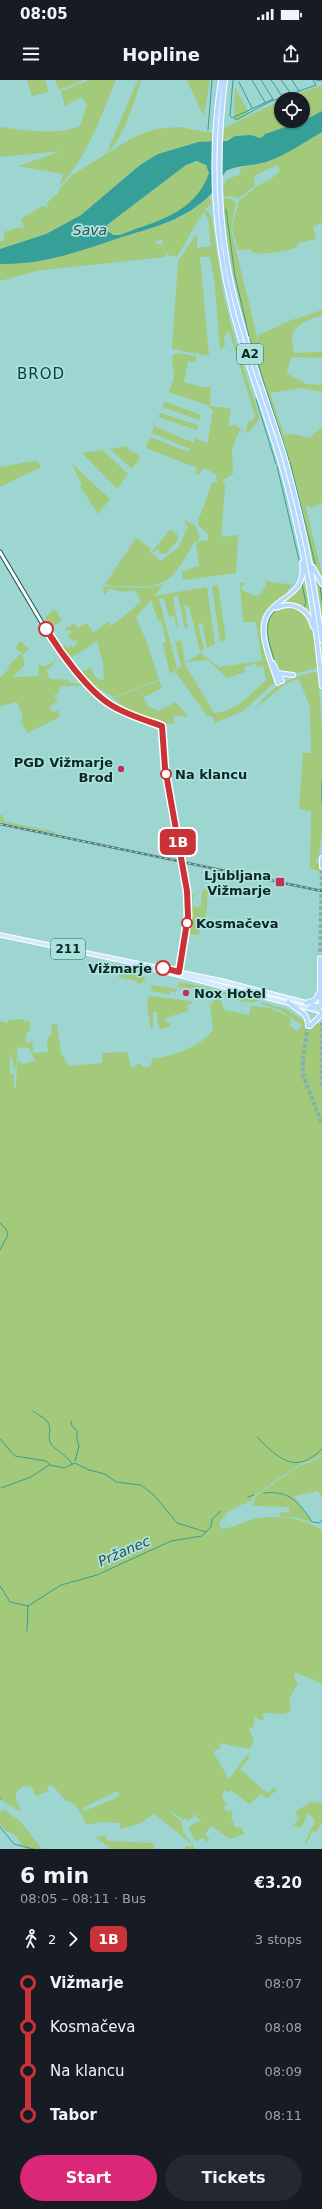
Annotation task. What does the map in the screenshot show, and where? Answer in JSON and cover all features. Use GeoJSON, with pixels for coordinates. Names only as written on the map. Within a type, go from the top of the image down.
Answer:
{"type":"FeatureCollection","features":[{"type":"Feature","properties":{"kind":"highway","name":"A2"},"geometry":{"type":"LineString","coordinates":[[221,80],[215,130],[222,258],[232,309],[280,459],[303,553],[318,646],[322,686]]}},
{"type":"Feature","properties":{"kind":"highway","name":"A2"},"geometry":{"type":"LineString","coordinates":[[225,80],[220,127],[218,203],[225,248],[237,308],[283,452],[306,545],[322,641]]}},
{"type":"Feature","properties":{"kind":"highway"},"geometry":{"type":"LineString","coordinates":[[306,545],[315,574],[322,584]]}},
{"type":"Feature","properties":{"kind":"highway"},"geometry":{"type":"LineString","coordinates":[[278,683],[263,627],[269,612],[298,587],[302,576],[303,553]]}},
{"type":"Feature","properties":{"kind":"highway"},"geometry":{"type":"LineString","coordinates":[[269,612],[285,604],[302,608],[311,619],[318,646]]}},
{"type":"Feature","properties":{"kind":"highway"},"geometry":{"type":"LineString","coordinates":[[270,657],[282,680]]}},
{"type":"Feature","properties":{"kind":"highway"},"geometry":{"type":"LineString","coordinates":[[278,672],[282,675],[293,675]]}},
{"type":"Feature","properties":{"kind":"highway"},"geometry":{"type":"LineString","coordinates":[[322,858],[322,867]]}},
{"type":"Feature","properties":{"kind":"highway"},"geometry":{"type":"LineString","coordinates":[[288,1002],[302,1011],[307,1017],[309,1025],[314,1020],[321,1009],[320,958]]}},
{"type":"Feature","properties":{"kind":"highway"},"geometry":{"type":"LineString","coordinates":[[306,1003],[314,1000],[320,989]]}},
{"type":"Feature","properties":{"kind":"highway"},"geometry":{"type":"LineString","coordinates":[[312,1006],[321,1009]]}},
{"type":"Feature","properties":{"kind":"main road"},"geometry":{"type":"LineString","coordinates":[[0,552],[48,633],[89,686],[104,700],[120,710],[162,726],[165,768],[187,891],[188,916],[178,974]]}},
{"type":"Feature","properties":{"kind":"main road","name":"211"},"geometry":{"type":"LineString","coordinates":[[0,935],[136,963],[288,1002],[312,1006]]}},
{"type":"Feature","properties":{"kind":"main road","name":"211"},"geometry":{"type":"LineString","coordinates":[[178,974],[306,1003],[312,1006]]}},
{"type":"Feature","properties":{"kind":"green space"},"geometry":{"type":"Polygon","coordinates":[[[27,80],[45,80],[49,92],[32,96],[27,80]]]}},
{"type":"Feature","properties":{"kind":"green space"},"geometry":{"type":"Polygon","coordinates":[[[55,80],[82,80],[82,81],[59,90],[55,80]]]}},
{"type":"Feature","properties":{"kind":"green space"},"geometry":{"type":"Polygon","coordinates":[[[89,80],[116,80],[85,150],[78,163],[60,185],[63,174],[18,166],[62,151],[0,157],[0,127],[51,132],[80,126],[87,104],[81,97],[65,106],[61,91],[89,80]]]}},
{"type":"Feature","properties":{"kind":"green space"},"geometry":{"type":"Polygon","coordinates":[[[138,80],[141,80],[128,119],[113,147],[107,152],[138,80]]]}},
{"type":"Feature","properties":{"kind":"green space"},"geometry":{"type":"Polygon","coordinates":[[[187,80],[210,80],[204,116],[203,115],[187,80]]]}},
{"type":"Feature","properties":{"kind":"green space"},"geometry":{"type":"Polygon","coordinates":[[[322,85],[322,111],[310,117],[310,92],[302,92],[322,85]]]}},
{"type":"Feature","properties":{"kind":"green space"},"geometry":{"type":"Polygon","coordinates":[[[235,87],[249,113],[234,121],[235,87]]]}},
{"type":"Feature","properties":{"kind":"green space"},"geometry":{"type":"Polygon","coordinates":[[[274,103],[274,128],[285,128],[261,138],[251,135],[235,136],[223,141],[224,128],[274,103]]]}},
{"type":"Feature","properties":{"kind":"green space"},"geometry":{"type":"Polygon","coordinates":[[[179,127],[212,133],[212,142],[196,142],[158,154],[140,165],[81,215],[46,234],[0,249],[0,241],[4,241],[4,232],[19,227],[24,228],[21,219],[42,206],[45,206],[48,209],[47,203],[58,193],[61,187],[72,175],[132,138],[155,129],[179,127]]]}},
{"type":"Feature","properties":{"kind":"green space"},"geometry":{"type":"Polygon","coordinates":[[[322,132],[322,223],[313,227],[316,239],[298,243],[296,248],[274,253],[256,253],[252,252],[251,249],[238,250],[232,228],[239,201],[257,186],[271,179],[280,171],[277,165],[254,176],[255,185],[238,199],[231,196],[224,197],[223,186],[227,179],[239,175],[241,168],[270,161],[322,132]]]}},
{"type":"Feature","properties":{"kind":"green space"},"geometry":{"type":"Polygon","coordinates":[[[201,161],[209,170],[208,178],[201,190],[184,207],[154,223],[120,235],[113,235],[108,231],[107,225],[186,165],[201,161]]]}},
{"type":"Feature","properties":{"kind":"green space"},"geometry":{"type":"Polygon","coordinates":[[[209,196],[212,203],[208,206],[199,219],[177,257],[168,255],[163,248],[162,239],[155,242],[156,244],[161,244],[166,255],[164,257],[36,271],[0,281],[0,264],[15,264],[57,257],[152,228],[177,219],[188,213],[209,196]]]}},
{"type":"Feature","properties":{"kind":"green space"},"geometry":{"type":"Polygon","coordinates":[[[223,199],[232,199],[236,203],[231,229],[258,341],[259,335],[289,321],[322,310],[322,316],[304,322],[300,325],[293,333],[292,339],[294,353],[322,352],[322,358],[291,357],[287,372],[306,384],[322,385],[322,392],[301,388],[270,393],[284,435],[294,434],[310,438],[322,426],[322,503],[311,508],[305,504],[322,574],[322,582],[307,544],[292,475],[240,304],[227,235],[223,199]]]}},
{"type":"Feature","properties":{"kind":"green space"},"geometry":{"type":"Polygon","coordinates":[[[206,210],[211,215],[224,297],[237,348],[260,418],[248,433],[239,431],[232,450],[233,474],[223,480],[225,487],[221,537],[238,535],[236,573],[183,580],[182,572],[199,566],[196,542],[208,540],[208,534],[199,526],[198,521],[211,486],[213,482],[217,482],[216,474],[203,468],[199,475],[195,474],[197,468],[146,448],[150,437],[188,452],[190,449],[152,433],[154,426],[194,443],[195,438],[207,443],[208,440],[213,411],[207,405],[169,392],[174,378],[172,356],[177,353],[196,356],[196,362],[188,361],[184,382],[202,387],[211,387],[210,406],[231,409],[228,426],[236,425],[242,431],[246,432],[248,421],[252,421],[255,416],[229,331],[224,337],[225,346],[220,350],[215,286],[210,257],[200,257],[209,356],[172,349],[178,261],[197,233],[197,248],[211,246],[208,218],[204,214],[206,210]]]}},
{"type":"Feature","properties":{"kind":"green space"},"geometry":{"type":"Polygon","coordinates":[[[165,402],[201,415],[199,420],[162,407],[165,402]]]}},
{"type":"Feature","properties":{"kind":"green space"},"geometry":{"type":"Polygon","coordinates":[[[160,413],[198,425],[197,430],[158,417],[160,413]]]}},
{"type":"Feature","properties":{"kind":"green space"},"geometry":{"type":"Polygon","coordinates":[[[126,446],[131,452],[133,451],[140,457],[132,469],[110,449],[126,446]]]}},
{"type":"Feature","properties":{"kind":"green space"},"geometry":{"type":"Polygon","coordinates":[[[103,450],[128,474],[117,489],[82,453],[103,450]]]}},
{"type":"Feature","properties":{"kind":"green space"},"geometry":{"type":"Polygon","coordinates":[[[34,461],[38,462],[41,467],[0,487],[0,467],[34,461]]]}},
{"type":"Feature","properties":{"kind":"green space"},"geometry":{"type":"Polygon","coordinates":[[[72,464],[110,499],[98,514],[80,486],[82,485],[72,464]]]}},
{"type":"Feature","properties":{"kind":"green space"},"geometry":{"type":"Polygon","coordinates":[[[185,520],[196,526],[200,537],[198,541],[195,541],[183,562],[171,577],[164,582],[155,585],[114,586],[105,584],[136,538],[151,548],[150,552],[161,561],[179,547],[188,526],[185,523],[185,520]]]}},
{"type":"Feature","properties":{"kind":"green space"},"geometry":{"type":"Polygon","coordinates":[[[170,529],[177,534],[178,540],[166,554],[160,553],[158,549],[153,553],[152,552],[170,529]]]}},
{"type":"Feature","properties":{"kind":"green space"},"geometry":{"type":"Polygon","coordinates":[[[304,550],[319,631],[322,660],[304,550]]]}},
{"type":"Feature","properties":{"kind":"green space"},"geometry":{"type":"Polygon","coordinates":[[[304,575],[311,616],[308,612],[297,605],[288,603],[278,605],[298,590],[304,575]]]}},
{"type":"Feature","properties":{"kind":"green space"},"geometry":{"type":"Polygon","coordinates":[[[316,579],[322,586],[322,618],[316,579]]]}},
{"type":"Feature","properties":{"kind":"green space"},"geometry":{"type":"Polygon","coordinates":[[[265,581],[293,585],[287,590],[289,593],[270,606],[261,619],[260,628],[263,647],[274,683],[243,711],[215,723],[212,716],[207,716],[175,671],[184,663],[214,713],[229,710],[236,706],[266,680],[263,665],[257,667],[256,663],[244,667],[245,672],[227,678],[208,660],[186,662],[201,653],[219,667],[262,661],[256,622],[243,622],[240,583],[245,583],[241,588],[242,590],[255,596],[260,595],[266,586],[265,581]]]}},
{"type":"Feature","properties":{"kind":"green space"},"geometry":{"type":"Polygon","coordinates":[[[163,585],[154,596],[207,587],[215,644],[207,648],[202,623],[198,624],[204,649],[200,652],[190,610],[187,605],[184,605],[188,628],[185,629],[178,596],[173,597],[178,628],[172,630],[177,627],[174,616],[169,617],[164,598],[159,599],[177,668],[170,674],[163,643],[166,641],[161,621],[158,621],[151,600],[136,617],[147,643],[159,680],[113,697],[100,689],[97,690],[81,672],[91,668],[94,675],[99,680],[104,680],[103,663],[97,641],[71,658],[62,647],[65,645],[67,648],[71,645],[73,648],[77,644],[77,641],[71,640],[67,635],[72,633],[70,630],[66,631],[65,629],[74,623],[77,628],[87,623],[93,633],[109,621],[110,626],[115,623],[141,602],[135,590],[125,592],[109,589],[104,595],[103,586],[142,588],[163,585]]]}},
{"type":"Feature","properties":{"kind":"green space"},"geometry":{"type":"Polygon","coordinates":[[[218,585],[226,639],[220,642],[212,586],[218,585]]]}},
{"type":"Feature","properties":{"kind":"green space"},"geometry":{"type":"Polygon","coordinates":[[[287,606],[289,609],[290,606],[303,610],[312,627],[318,668],[288,674],[279,670],[275,664],[269,648],[266,622],[268,617],[274,611],[287,606]]]}},
{"type":"Feature","properties":{"kind":"green space"},"geometry":{"type":"Polygon","coordinates":[[[53,610],[56,610],[62,621],[48,628],[45,618],[53,610]]]}},
{"type":"Feature","properties":{"kind":"green space"},"geometry":{"type":"Polygon","coordinates":[[[181,640],[185,662],[181,665],[175,642],[181,640]]]}},
{"type":"Feature","properties":{"kind":"green space"},"geometry":{"type":"Polygon","coordinates":[[[20,641],[29,649],[22,655],[25,665],[13,676],[39,676],[38,665],[46,666],[58,659],[46,671],[50,679],[68,680],[70,683],[82,684],[82,686],[60,686],[59,693],[54,695],[58,702],[50,706],[52,712],[58,710],[60,717],[27,733],[21,721],[23,717],[17,702],[0,706],[0,677],[10,668],[8,666],[22,653],[15,648],[20,641]]]}},
{"type":"Feature","properties":{"kind":"green space"},"geometry":{"type":"Polygon","coordinates":[[[318,672],[322,729],[322,830],[319,857],[315,861],[322,867],[322,873],[310,868],[311,811],[299,809],[303,753],[311,753],[310,708],[300,681],[297,679],[285,684],[256,708],[268,694],[283,683],[309,673],[318,672]]]}},
{"type":"Feature","properties":{"kind":"green space"},"geometry":{"type":"Polygon","coordinates":[[[159,681],[162,688],[145,697],[142,694],[148,706],[158,711],[176,702],[188,717],[174,715],[174,724],[149,719],[126,708],[113,698],[159,681]]]}},
{"type":"Feature","properties":{"kind":"green space"},"geometry":{"type":"Polygon","coordinates":[[[0,815],[3,815],[4,821],[55,832],[55,834],[0,822],[0,815]]]}},
{"type":"Feature","properties":{"kind":"green space"},"geometry":{"type":"Polygon","coordinates":[[[208,888],[206,920],[200,920],[199,935],[188,934],[191,896],[200,892],[193,897],[192,906],[201,907],[202,891],[208,888]]]}},
{"type":"Feature","properties":{"kind":"green space"},"geometry":{"type":"Polygon","coordinates":[[[118,965],[136,968],[142,973],[145,981],[137,985],[137,981],[118,977],[118,965]]]}},
{"type":"Feature","properties":{"kind":"green space"},"geometry":{"type":"Polygon","coordinates":[[[180,982],[218,990],[224,1010],[249,1015],[251,1006],[270,1008],[288,1016],[291,1019],[290,1026],[298,1031],[302,1025],[280,1010],[261,1004],[260,1002],[286,1009],[306,1022],[306,1029],[311,1029],[313,1024],[322,1024],[322,1454],[298,1465],[254,1496],[252,1500],[232,1510],[224,1516],[219,1526],[223,1529],[254,1519],[283,1517],[300,1520],[322,1530],[322,1685],[313,1679],[295,1673],[294,1677],[298,1684],[289,1699],[291,1711],[284,1714],[264,1713],[262,1714],[264,1719],[261,1721],[254,1716],[254,1726],[249,1729],[254,1740],[250,1749],[219,1743],[221,1747],[213,1752],[229,1779],[247,1755],[250,1757],[240,1769],[267,1793],[275,1788],[277,1790],[267,1798],[261,1794],[249,1804],[231,1790],[228,1792],[224,1790],[222,1797],[227,1804],[223,1808],[228,1812],[231,1810],[233,1815],[231,1817],[235,1827],[242,1828],[244,1834],[230,1839],[211,1826],[205,1834],[210,1840],[207,1842],[203,1837],[198,1841],[195,1840],[189,1829],[191,1825],[199,1821],[200,1822],[202,1819],[199,1820],[195,1814],[189,1821],[185,1818],[184,1820],[166,1808],[182,1822],[184,1833],[193,1845],[195,1849],[186,1849],[185,1846],[192,1846],[192,1844],[154,1814],[139,1824],[120,1829],[120,1823],[100,1822],[87,1825],[76,1807],[70,1802],[66,1801],[52,1785],[49,1785],[47,1792],[41,1793],[39,1796],[35,1795],[32,1787],[23,1786],[16,1793],[16,1799],[21,1812],[0,1799],[0,1021],[7,1023],[9,1020],[24,1019],[25,1022],[30,1021],[30,1030],[26,1034],[26,1044],[31,1042],[32,1036],[33,1053],[47,1052],[48,1054],[47,1042],[49,1036],[52,1035],[51,1025],[57,1024],[61,1053],[69,1066],[102,1063],[102,1053],[127,1052],[131,1067],[134,1068],[138,1063],[145,1068],[150,1066],[153,1058],[160,1058],[186,1050],[209,1035],[213,1030],[210,1003],[213,1004],[213,992],[209,991],[203,996],[197,997],[197,994],[194,993],[195,988],[177,987],[180,982]],[[21,1047],[17,1049],[18,1061],[24,1064],[33,1061],[36,1063],[29,1048],[21,1047]],[[10,1051],[10,1074],[14,1074],[14,1088],[16,1089],[17,1055],[15,1071],[10,1051]],[[117,1791],[85,1807],[82,1812],[120,1795],[117,1791]]]}},
{"type":"Feature","properties":{"kind":"green space"},"geometry":{"type":"Polygon","coordinates":[[[152,985],[177,989],[176,992],[170,991],[170,994],[151,991],[152,985]]]}},
{"type":"Feature","properties":{"kind":"green space"},"geometry":{"type":"Polygon","coordinates":[[[221,991],[259,1001],[244,1002],[233,999],[221,991]]]}},
{"type":"Feature","properties":{"kind":"green space"},"geometry":{"type":"Polygon","coordinates":[[[149,996],[191,1001],[193,1003],[187,1005],[188,1011],[165,1018],[167,1023],[170,1023],[171,1025],[169,1027],[160,1029],[158,1025],[157,1012],[153,1012],[153,1029],[151,1030],[147,1006],[149,996]]]}},
{"type":"Feature","properties":{"kind":"green space"},"geometry":{"type":"Polygon","coordinates":[[[322,1455],[322,1499],[318,1491],[294,1496],[313,1523],[299,1518],[279,1516],[280,1512],[289,1513],[289,1507],[253,1506],[254,1499],[260,1493],[299,1466],[318,1459],[322,1455]]]}},
{"type":"Feature","properties":{"kind":"green space"},"geometry":{"type":"Polygon","coordinates":[[[311,1802],[322,1803],[322,1823],[316,1832],[313,1831],[306,1844],[305,1842],[315,1821],[312,1816],[308,1814],[303,1825],[300,1827],[292,1826],[299,1819],[295,1812],[311,1802]]]}},
{"type":"Feature","properties":{"kind":"green space"},"geometry":{"type":"Polygon","coordinates":[[[3,1809],[20,1821],[42,1849],[25,1849],[14,1834],[6,1831],[0,1825],[0,1812],[3,1809]]]}},
{"type":"Feature","properties":{"kind":"green space"},"geometry":{"type":"Polygon","coordinates":[[[106,1835],[107,1841],[154,1843],[154,1849],[111,1849],[96,1838],[106,1835]]]}},
{"type":"Feature","properties":{"kind":"water","name":"Sava"},"geometry":{"type":"Polygon","coordinates":[[[322,111],[322,132],[269,161],[226,171],[210,195],[197,207],[186,214],[150,228],[57,257],[15,264],[0,264],[0,249],[46,234],[81,215],[140,165],[158,154],[198,142],[227,141],[235,136],[251,135],[261,138],[265,134],[283,128],[310,128],[310,117],[322,111]],[[197,161],[186,165],[107,225],[108,231],[113,235],[120,235],[172,214],[184,207],[194,198],[203,187],[209,173],[206,165],[197,161]]]}},
{"type":"Feature","properties":{"kind":"pier"},"geometry":{"type":"Polygon","coordinates":[[[223,139],[222,180],[212,196],[212,140],[223,139]]]}},
{"type":"Feature","properties":{"kind":"waterway"},"geometry":{"type":"LineString","coordinates":[[208,130],[212,80]]}},
{"type":"Feature","properties":{"kind":"waterway"},"geometry":{"type":"LineString","coordinates":[[233,80],[230,116],[232,118],[273,99],[261,80]]}},
{"type":"Feature","properties":{"kind":"waterway"},"geometry":{"type":"LineString","coordinates":[[252,80],[265,102]]}},
{"type":"Feature","properties":{"kind":"waterway"},"geometry":{"type":"LineString","coordinates":[[271,80],[279,92]]}},
{"type":"Feature","properties":{"kind":"waterway"},"geometry":{"type":"LineString","coordinates":[[281,80],[290,92]]}},
{"type":"Feature","properties":{"kind":"waterway"},"geometry":{"type":"LineString","coordinates":[[292,80],[299,91]]}},
{"type":"Feature","properties":{"kind":"waterway"},"geometry":{"type":"LineString","coordinates":[[235,118],[236,120],[269,102],[316,85],[313,80]]}},
{"type":"Feature","properties":{"kind":"waterway"},"geometry":{"type":"LineString","coordinates":[[316,80],[322,81]]}},
{"type":"Feature","properties":{"kind":"waterway"},"geometry":{"type":"LineString","coordinates":[[239,82],[252,108]]}},
{"type":"Feature","properties":{"kind":"waterway"},"geometry":{"type":"LineString","coordinates":[[226,209],[235,276],[249,336]]}},
{"type":"Feature","properties":{"kind":"waterway"},"geometry":{"type":"LineString","coordinates":[[250,339],[289,460]]}},
{"type":"Feature","properties":{"kind":"waterway"},"geometry":{"type":"LineString","coordinates":[[256,399],[276,464]]}},
{"type":"Feature","properties":{"kind":"waterway"},"geometry":{"type":"LineString","coordinates":[[290,462],[316,567]]}},
{"type":"Feature","properties":{"kind":"waterway"},"geometry":{"type":"LineString","coordinates":[[277,466],[299,560]]}},
{"type":"Feature","properties":{"kind":"waterway"},"geometry":{"type":"LineString","coordinates":[[302,584],[306,603],[304,607]]}},
{"type":"Feature","properties":{"kind":"waterway"},"geometry":{"type":"LineString","coordinates":[[320,585],[322,602]]}},
{"type":"Feature","properties":{"kind":"waterway"},"geometry":{"type":"LineString","coordinates":[[282,672],[277,666],[268,638],[268,624],[273,613],[279,609],[287,607]]}},
{"type":"Feature","properties":{"kind":"waterway"},"geometry":{"type":"LineString","coordinates":[[289,607],[295,608]]}},
{"type":"Feature","properties":{"kind":"waterway"},"geometry":{"type":"LineString","coordinates":[[298,609],[302,612]]}},
{"type":"Feature","properties":{"kind":"waterway"},"geometry":{"type":"LineString","coordinates":[[322,780],[322,805]]}},
{"type":"Feature","properties":{"kind":"waterway"},"geometry":{"type":"LineString","coordinates":[[0,1223],[6,1229],[8,1235],[0,1250]]}},
{"type":"Feature","properties":{"kind":"waterway"},"geometry":{"type":"LineString","coordinates":[[33,1411],[45,1419],[48,1423],[51,1444],[72,1464]]}},
{"type":"Feature","properties":{"kind":"waterway"},"geometry":{"type":"LineString","coordinates":[[71,1421],[72,1426],[77,1431],[79,1446],[75,1461]]}},
{"type":"Feature","properties":{"kind":"waterway"},"geometry":{"type":"LineString","coordinates":[[257,1437],[272,1452],[287,1461],[295,1463],[312,1457],[322,1449]]}},
{"type":"Feature","properties":{"kind":"waterway"},"geometry":{"type":"LineString","coordinates":[[0,1439],[15,1456],[46,1461],[50,1465],[64,1468],[75,1463],[89,1470],[105,1474],[116,1482],[141,1485],[155,1496],[177,1523],[206,1532]]}},
{"type":"Feature","properties":{"kind":"waterway"},"geometry":{"type":"LineString","coordinates":[[1,1488],[31,1477],[49,1465]]}},
{"type":"Feature","properties":{"kind":"waterway","name":"Pržanec"},"geometry":{"type":"LineString","coordinates":[[264,1493],[280,1493],[287,1496],[298,1503],[312,1522],[320,1523],[322,1520]]}},
{"type":"Feature","properties":{"kind":"waterway","name":"Pržanec"},"geometry":{"type":"LineString","coordinates":[[248,1497],[254,1495]]}},
{"type":"Feature","properties":{"kind":"waterway","name":"Pržanec"},"geometry":{"type":"LineString","coordinates":[[28,1606],[61,1585],[97,1575],[171,1541],[202,1536],[211,1527],[212,1519],[221,1511]]}},
{"type":"Feature","properties":{"kind":"waterway"},"geometry":{"type":"LineString","coordinates":[[0,1586],[10,1602],[28,1606]]}},
{"type":"Feature","properties":{"kind":"waterway"},"geometry":{"type":"LineString","coordinates":[[27,1631],[28,1606]]}},
{"type":"Feature","properties":{"kind":"waterway"},"geometry":{"type":"LineString","coordinates":[[0,1827],[14,1844],[33,1849]]}},
{"type":"Feature","properties":{"kind":"tunnel"},"geometry":{"type":"LineString","coordinates":[[320,958],[322,867]]}},
{"type":"Feature","properties":{"kind":"tunnel"},"geometry":{"type":"LineString","coordinates":[[322,1004],[322,1088]]}},
{"type":"Feature","properties":{"kind":"tunnel"},"geometry":{"type":"LineString","coordinates":[[308,1026],[303,1057],[303,1075],[322,1124]]}},
{"type":"Feature","properties":{"kind":"railway"},"geometry":{"type":"LineString","coordinates":[[0,824],[322,891]]}},
{"type":"Feature","properties":{"kind":"bus line","name":"1B"},"geometry":{"type":"LineString","coordinates":[[46,629],[84,680],[104,700],[128,714],[162,726],[165,768],[188,897],[186,933],[179,972],[163,968]]}},
{"type":"Feature","properties":{"kind":"place","name":"PGD Vižmarje Brod"},"geometry":{"type":"Point","coordinates":[121,769]}},
{"type":"Feature","properties":{"kind":"place","name":"Na klancu"},"geometry":{"type":"Point","coordinates":[166,774]}},
{"type":"Feature","properties":{"kind":"place","name":"Ljubljana Vižmarje"},"geometry":{"type":"Point","coordinates":[280,882]}},
{"type":"Feature","properties":{"kind":"place","name":"Kosmačeva"},"geometry":{"type":"Point","coordinates":[187,923]}},
{"type":"Feature","properties":{"kind":"place","name":"Vižmarje"},"geometry":{"type":"Point","coordinates":[163,968]}},
{"type":"Feature","properties":{"kind":"place","name":"Nox Hotel"},"geometry":{"type":"Point","coordinates":[186,993]}},
{"type":"Feature","properties":{"kind":"district","name":"BROD"},"geometry":{"type":"Point","coordinates":[41,374]}}]}
